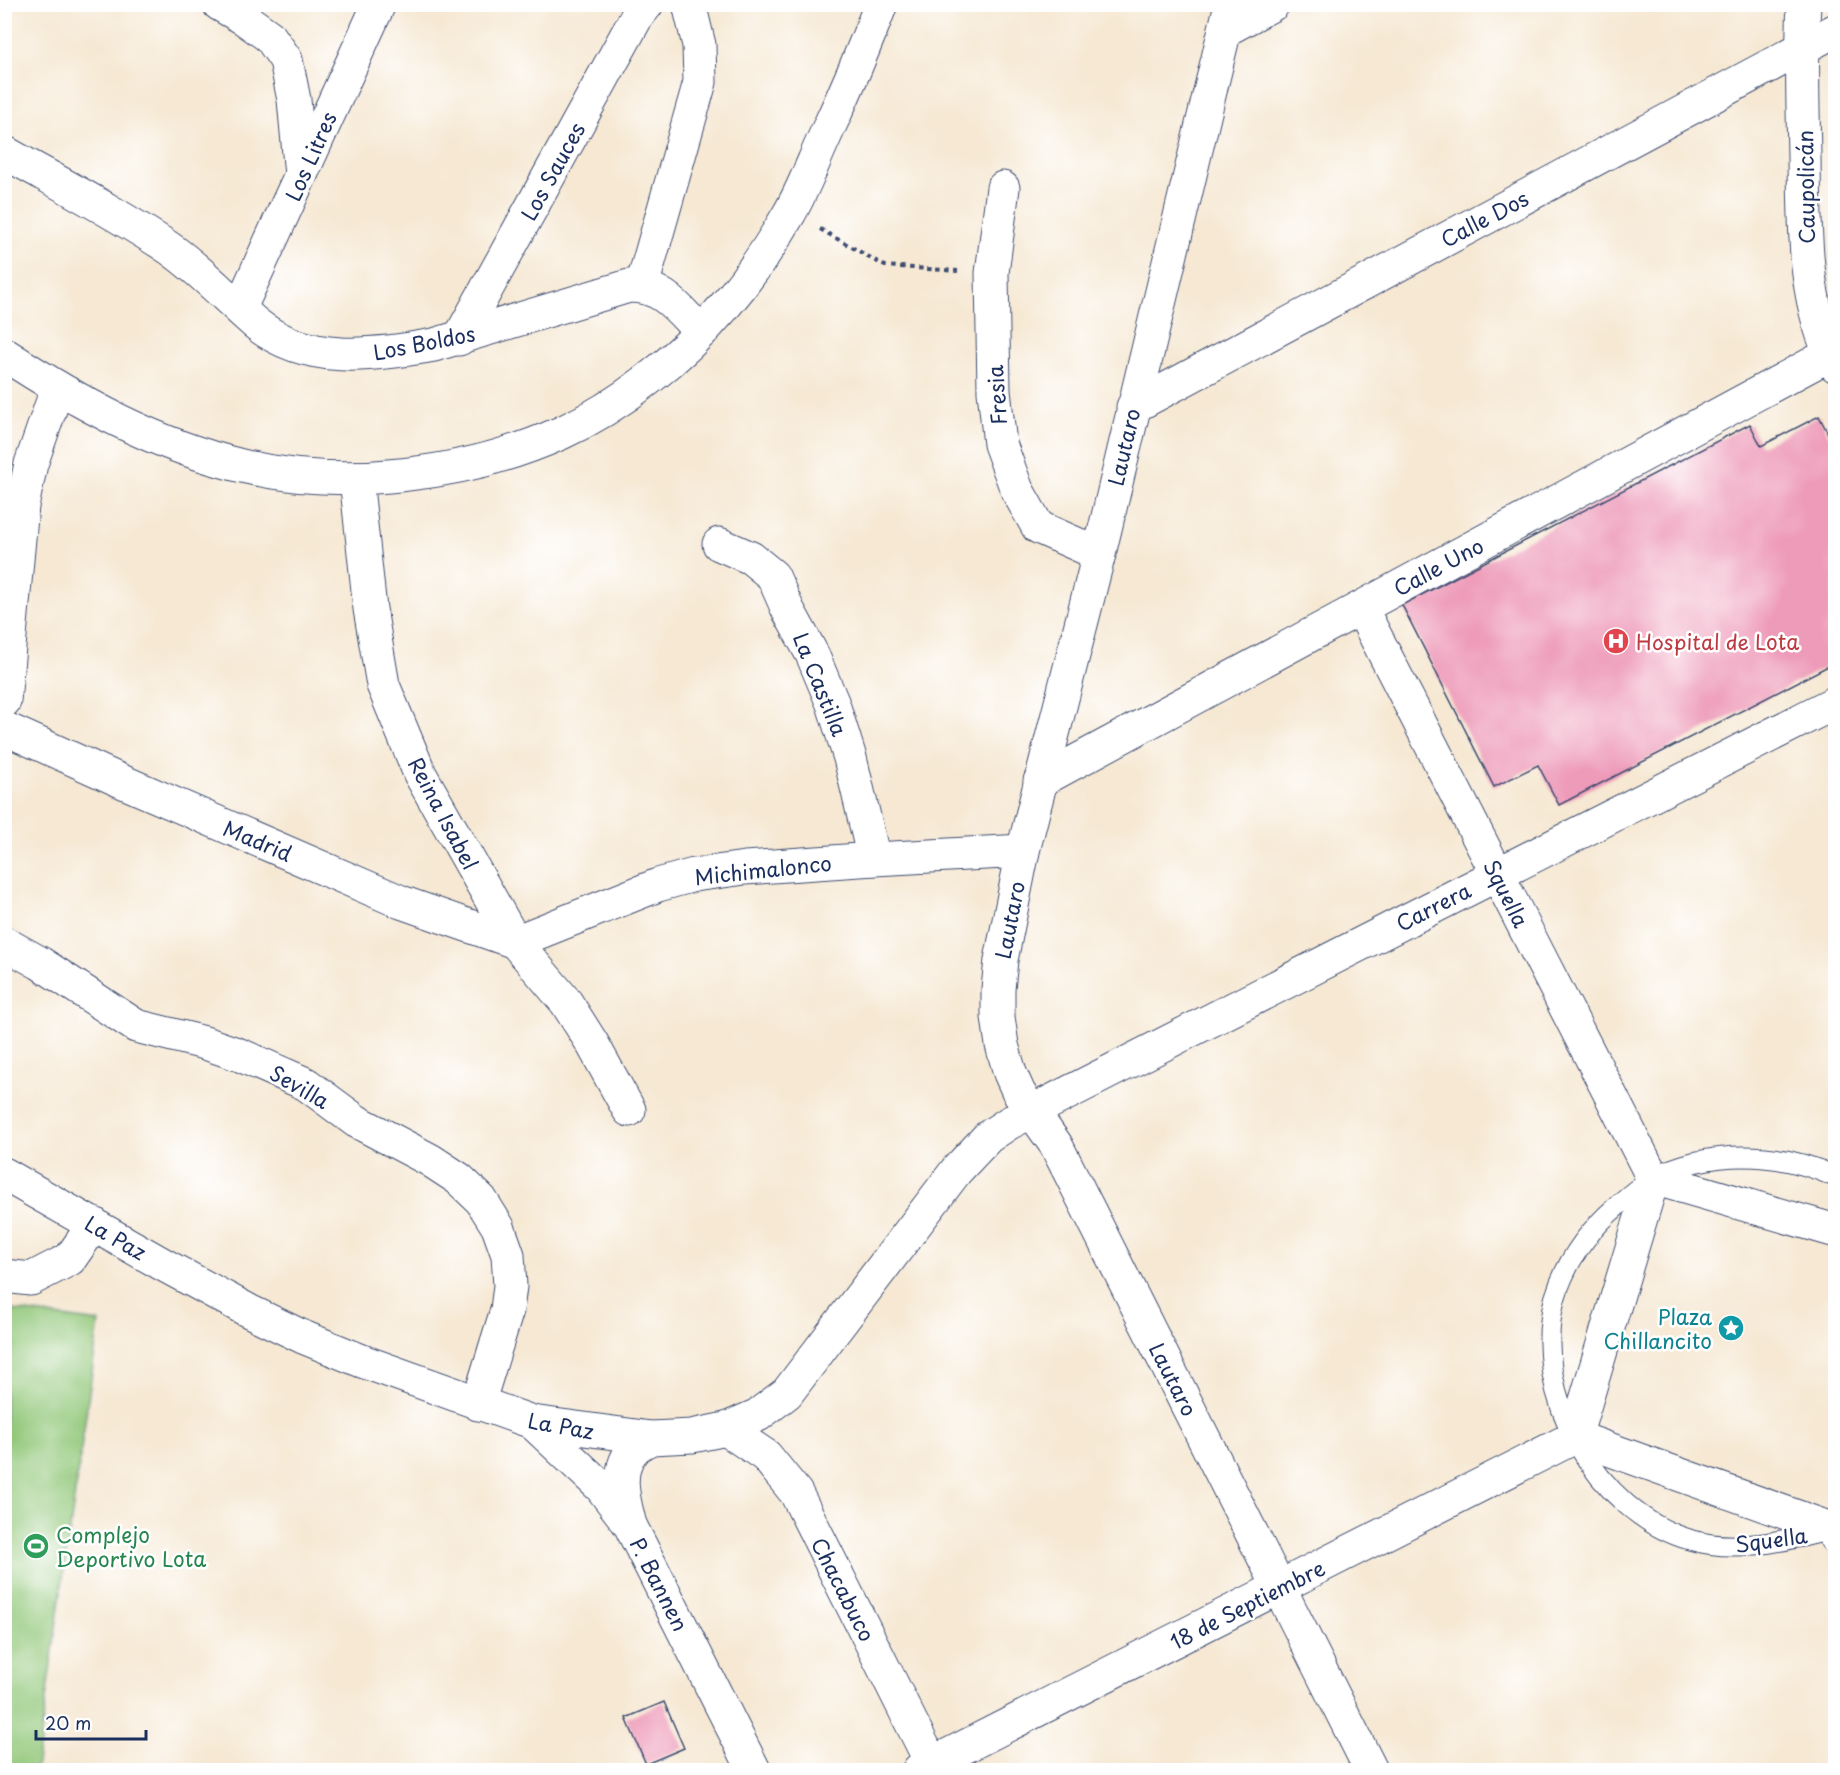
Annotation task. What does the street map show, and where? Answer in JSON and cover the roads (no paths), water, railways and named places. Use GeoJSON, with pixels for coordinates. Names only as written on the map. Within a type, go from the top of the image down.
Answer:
{"type":"FeatureCollection","features":[{"type":"Feature","properties":{"kind":"street"},"geometry":{"type":"LineString","coordinates":[[219,4],[270,37],[286,60],[294,100],[302,177]]}},
{"type":"Feature","properties":{"kind":"street","name":"Los Litres"},"geometry":{"type":"LineString","coordinates":[[240,308],[302,177],[379,4]]}},
{"type":"Feature","properties":{"kind":"street","name":"Los Sauces"},"geometry":{"type":"LineString","coordinates":[[459,339],[636,18],[647,4]]}},
{"type":"Feature","properties":{"kind":"street"},"geometry":{"type":"LineString","coordinates":[[689,4],[699,45],[700,82],[642,286],[663,294],[701,332]]}},
{"type":"Feature","properties":{"kind":"street"},"geometry":{"type":"LineString","coordinates":[[4,354],[57,389],[117,421],[202,454],[242,466],[280,473],[356,478],[400,475],[484,460],[562,433],[600,412],[670,361],[701,332],[745,280],[790,212],[860,58],[881,4]]}},
{"type":"Feature","properties":{"kind":"street"},"geometry":{"type":"LineString","coordinates":[[1228,17],[1273,4]]}},
{"type":"Feature","properties":{"kind":"street","name":"Caupolicán"},"geometry":{"type":"LineString","coordinates":[[1804,4],[1802,48],[1805,243],[1810,290],[1834,357]]}},
{"type":"Feature","properties":{"kind":"street","name":"Lautaro"},"geometry":{"type":"LineString","coordinates":[[1228,17],[1099,554],[1023,851],[1001,960],[998,1017],[1002,1045],[1010,1073],[1019,1093],[1056,1145],[1371,1770]]}},
{"type":"Feature","properties":{"kind":"street","name":"Calle Dos"},"geometry":{"type":"LineString","coordinates":[[1133,407],[1836,30]]}},
{"type":"Feature","properties":{"kind":"street","name":"Los Boldos"},"geometry":{"type":"LineString","coordinates":[[4,152],[170,249],[192,264],[255,322],[280,339],[311,351],[334,355],[408,350],[459,339],[618,290],[642,286]]}},
{"type":"Feature","properties":{"kind":"street","name":"Fresia"},"geometry":{"type":"LineString","coordinates":[[1003,188],[992,273],[994,391],[1000,444],[1017,490],[1038,527],[1099,554]]}},
{"type":"Feature","properties":{"kind":"street","name":"Calle Uno"},"geometry":{"type":"LineString","coordinates":[[1040,781],[1834,357]]}},
{"type":"Feature","properties":{"kind":"street"},"geometry":{"type":"LineString","coordinates":[[4,701],[22,506],[31,464],[57,389]]}},
{"type":"Feature","properties":{"kind":"street","name":"Reina Isabel"},"geometry":{"type":"LineString","coordinates":[[356,478],[370,609],[383,684],[420,774],[515,942],[566,1002],[592,1042],[629,1110]]}},
{"type":"Feature","properties":{"kind":"street","name":"La Castilla"},"geometry":{"type":"LineString","coordinates":[[718,544],[751,558],[773,576],[812,654],[833,704],[850,758],[874,859]]}},
{"type":"Feature","properties":{"kind":"street","name":"Squella"},"geometry":{"type":"LineString","coordinates":[[1361,608],[1653,1178]]}},
{"type":"Feature","properties":{"kind":"street","name":"Carrera"},"geometry":{"type":"LineString","coordinates":[[1031,1111],[1836,702]]}},
{"type":"Feature","properties":{"kind":"street","name":"Madrid"},"geometry":{"type":"LineString","coordinates":[[4,728],[401,902],[515,942]]}},
{"type":"Feature","properties":{"kind":"street","name":"Michimalonco"},"geometry":{"type":"LineString","coordinates":[[515,942],[658,885],[694,875],[745,868],[1023,851]]}},
{"type":"Feature","properties":{"kind":"street","name":"Sevilla"},"geometry":{"type":"LineString","coordinates":[[4,943],[40,963],[136,1026],[205,1043],[240,1055],[306,1084],[356,1121],[430,1160],[459,1179],[481,1200],[498,1227],[505,1246],[508,1255],[510,1286],[507,1310],[478,1404]]}},
{"type":"Feature","properties":{"kind":"street","name":"La Paz"},"geometry":{"type":"LineString","coordinates":[[4,1174],[183,1276],[285,1329],[362,1361],[532,1422],[651,1438],[692,1437],[726,1429],[758,1415],[787,1393],[971,1153],[988,1137],[1031,1111]]}},
{"type":"Feature","properties":{"kind":"street"},"geometry":{"type":"LineString","coordinates":[[1575,1437],[1653,1178],[1836,1231]]}},
{"type":"Feature","properties":{"kind":"street"},"geometry":{"type":"LineString","coordinates":[[4,1276],[31,1279],[70,1259],[94,1224]]}},
{"type":"Feature","properties":{"kind":"street","name":"P. Bannen"},"geometry":{"type":"LineString","coordinates":[[532,1422],[601,1487],[630,1526],[754,1770]]}},
{"type":"Feature","properties":{"kind":"street","name":"Chacabuco"},"geometry":{"type":"LineString","coordinates":[[726,1429],[766,1456],[796,1493],[929,1768]]}},
{"type":"Feature","properties":{"kind":"street","name":"Squella"},"geometry":{"type":"LineString","coordinates":[[1575,1437],[1834,1528]]}},
{"type":"Feature","properties":{"kind":"street","name":"18 de Septiembre"},"geometry":{"type":"LineString","coordinates":[[929,1768],[1575,1437]]}},
{"type":"Feature","properties":{"kind":"street"},"geometry":{"type":"LineString","coordinates":[[630,1526],[623,1495],[622,1477],[631,1453],[651,1438]]}},
{"type":"Feature","properties":{"kind":"lane","name":"Squella"},"geometry":{"type":"LineString","coordinates":[[1834,1528],[1802,1537],[1745,1545],[1716,1545],[1671,1533],[1643,1518],[1617,1497],[1584,1456],[1564,1414],[1552,1371],[1551,1322],[1562,1276],[1588,1234],[1629,1196],[1653,1178],[1677,1167],[1736,1155],[1790,1160],[1836,1177]]}},
{"type":"Feature","properties":{"kind":"place","name":"Hospital de Lota"},"geometry":{"type":"Point","coordinates":[1616,641]}},
{"type":"Feature","properties":{"kind":"place","name":"Plaza Chillancito"},"geometry":{"type":"Point","coordinates":[1731,1328]}},
{"type":"Feature","properties":{"kind":"place","name":"Complejo Deportivo Lota"},"geometry":{"type":"Point","coordinates":[36,1546]}}]}
